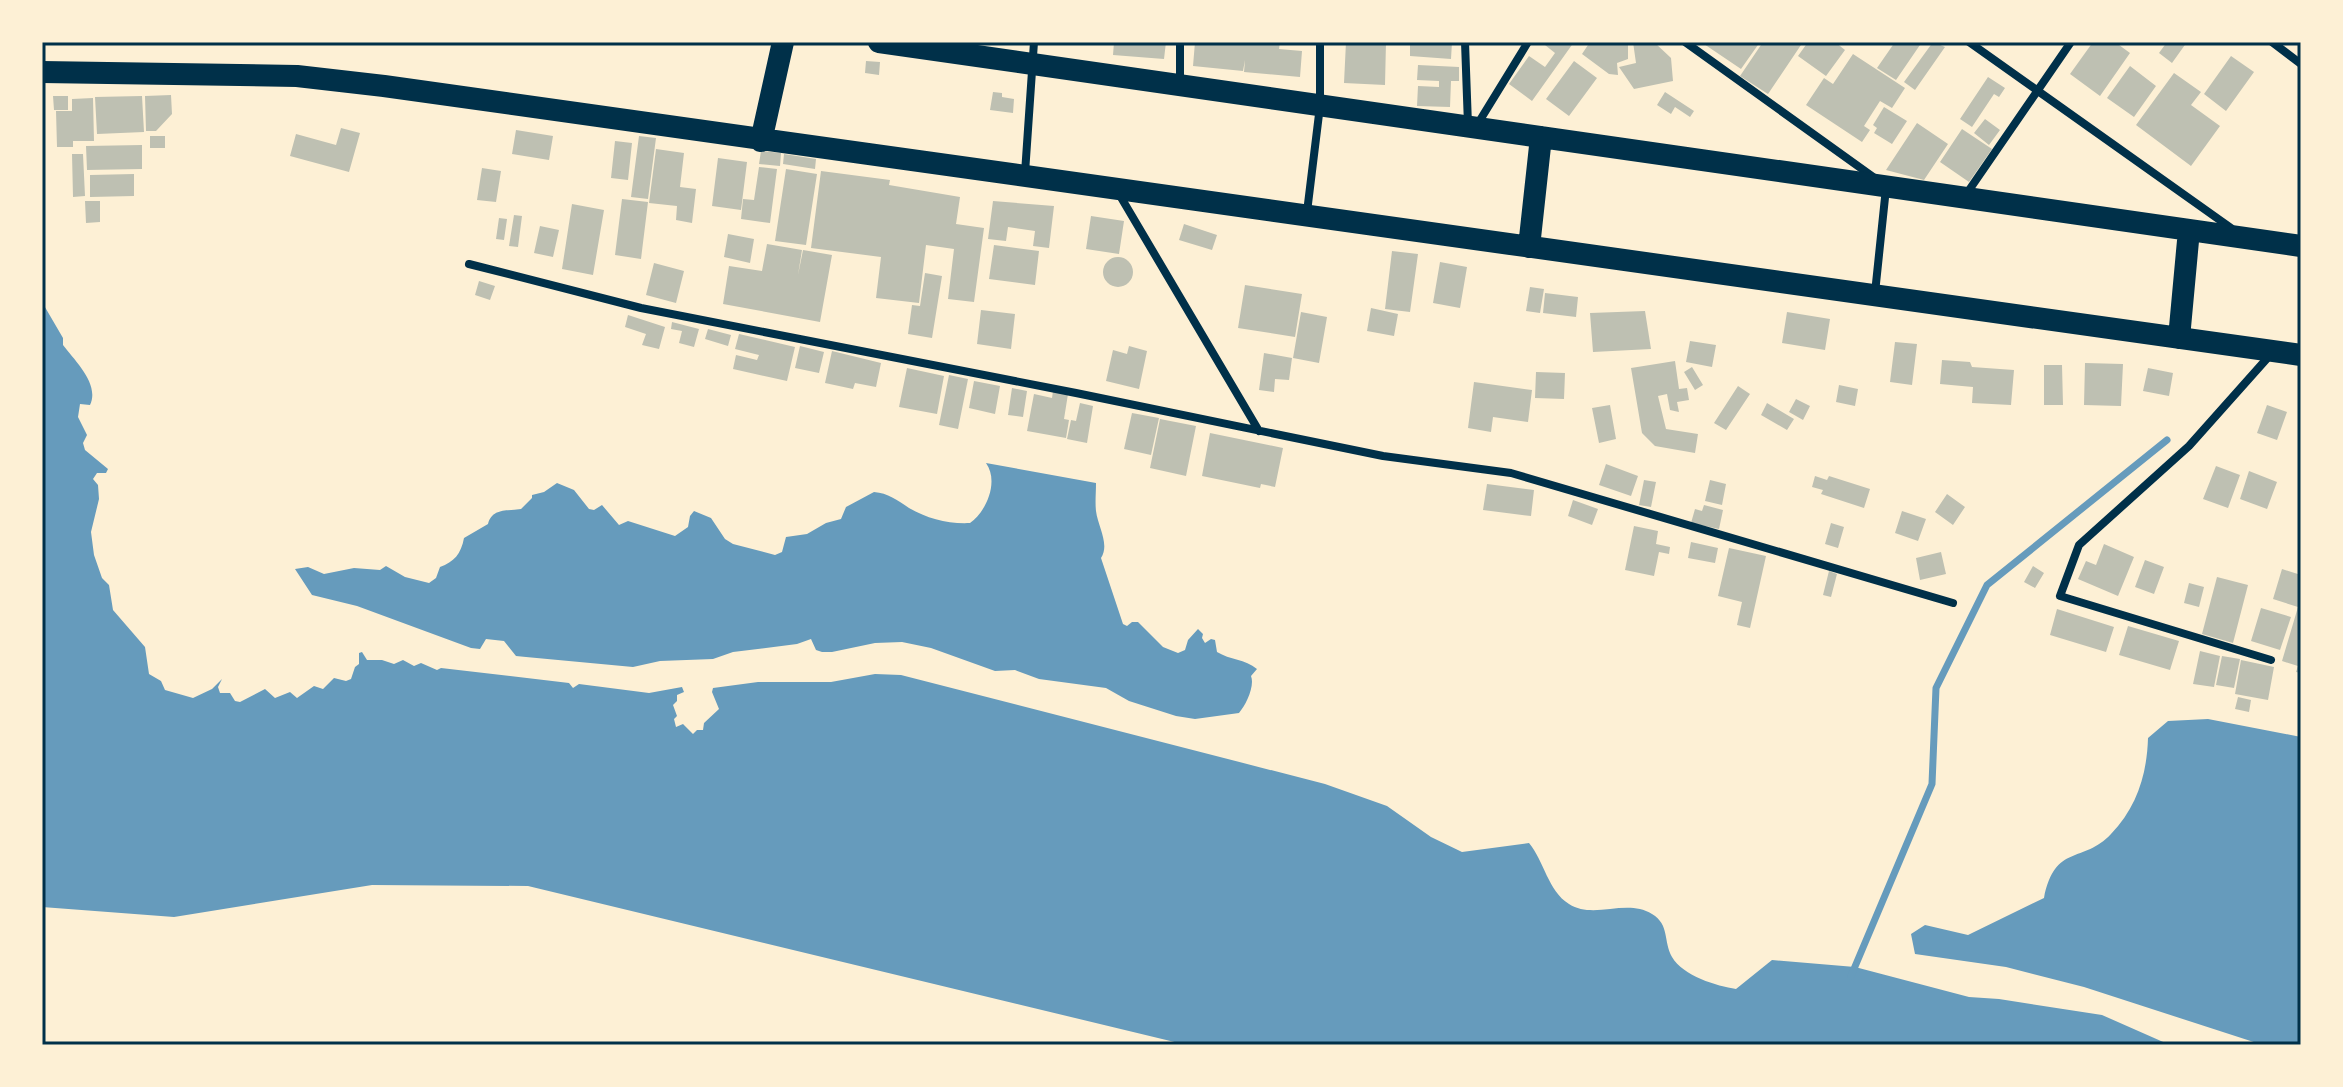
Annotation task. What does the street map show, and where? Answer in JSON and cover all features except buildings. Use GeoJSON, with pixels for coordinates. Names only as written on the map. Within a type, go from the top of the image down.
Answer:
{"type":"FeatureCollection","features":[{"type":"Feature","properties":{"kind":"highway"},"geometry":{"type":"LineString","coordinates":[[761,141],[783,42]]}},
{"type":"Feature","properties":{"kind":"highway"},"geometry":{"type":"LineString","coordinates":[[887,42],[1034,53],[1180,87],[2301,246]]}},
{"type":"Feature","properties":{"kind":"highway"},"geometry":{"type":"LineString","coordinates":[[42,72],[297,76],[384,86],[2301,355]]}},
{"type":"Feature","properties":{"kind":"highway"},"geometry":{"type":"LineString","coordinates":[[1529,247],[1541,137]]}},
{"type":"Feature","properties":{"kind":"highway"},"geometry":{"type":"LineString","coordinates":[[2179,338],[2189,230]]}},
{"type":"Feature","properties":{"kind":"street"},"geometry":{"type":"LineString","coordinates":[[1180,42],[1180,87]]}},
{"type":"Feature","properties":{"kind":"street"},"geometry":{"type":"LineString","coordinates":[[1307,217],[1320,106],[1320,42]]}},
{"type":"Feature","properties":{"kind":"street"},"geometry":{"type":"LineString","coordinates":[[1465,42],[1471,128]]}},
{"type":"Feature","properties":{"kind":"street"},"geometry":{"type":"LineString","coordinates":[[1471,128],[1528,42]]}},
{"type":"Feature","properties":{"kind":"street"},"geometry":{"type":"LineString","coordinates":[[1685,42],[1886,186],[1875,295]]}},
{"type":"Feature","properties":{"kind":"street"},"geometry":{"type":"LineString","coordinates":[[1969,42],[2244,238]]}},
{"type":"Feature","properties":{"kind":"street"},"geometry":{"type":"LineString","coordinates":[[1965,197],[2071,42]]}},
{"type":"Feature","properties":{"kind":"street"},"geometry":{"type":"LineString","coordinates":[[2272,42],[2301,64]]}},
{"type":"Feature","properties":{"kind":"street"},"geometry":{"type":"LineString","coordinates":[[1024,177],[1034,53]]}},
{"type":"Feature","properties":{"kind":"street"},"geometry":{"type":"LineString","coordinates":[[1117,190],[1259,431]]}},
{"type":"Feature","properties":{"kind":"street"},"geometry":{"type":"LineString","coordinates":[[469,264],[641,308],[1383,456],[1511,473],[1953,603]]}},
{"type":"Feature","properties":{"kind":"street"},"geometry":{"type":"LineString","coordinates":[[2271,660],[2060,596],[2079,545],[2189,446],[2274,351]]}},
{"type":"Feature","properties":{"kind":"water"},"geometry":{"type":"Polygon","coordinates":[[[42,302],[63,338],[63,345],[85,373],[92,389],[90,405],[80,404],[78,417],[87,435],[83,443],[85,450],[108,469],[106,473],[97,473],[93,479],[98,485],[99,499],[91,532],[94,555],[102,578],[109,585],[113,610],[145,647],[149,674],[161,681],[165,690],[193,698],[212,689],[222,679],[218,687],[220,693],[230,693],[235,701],[240,702],[265,689],[275,698],[290,692],[297,698],[314,686],[323,689],[334,678],[351,679],[359,664],[359,653],[362,652],[367,660],[394,664],[403,660],[414,666],[421,663],[437,670],[569,683],[573,688],[579,684],[649,693],[682,687],[684,692],[677,695],[673,705],[677,716],[674,719],[676,727],[683,724],[693,734],[703,730],[704,723],[719,709],[713,688],[758,682],[831,682],[875,674],[901,675],[1325,784],[1387,806],[1431,837],[1462,852],[1529,843],[1556,892],[1569,904],[1589,910],[1632,908],[1652,914],[1664,928],[1669,951],[1677,964],[1692,975],[1720,985],[1736,989],[1772,960],[1855,967],[1969,997],[2102,1015],[2170,1045],[1187,1045],[528,886],[372,885],[174,917],[42,907],[42,302]]]}},
{"type":"Feature","properties":{"kind":"water"},"geometry":{"type":"Polygon","coordinates":[[[986,463],[1096,483],[1096,511],[1104,547],[1101,558],[1123,624],[1127,626],[1138,622],[1163,647],[1178,653],[1185,650],[1188,640],[1198,629],[1205,643],[1215,640],[1217,652],[1257,669],[1251,676],[1249,695],[1239,713],[1195,719],[1176,716],[1129,701],[1106,688],[1039,679],[1015,670],[995,671],[931,648],[902,642],[822,652],[816,650],[811,639],[797,644],[733,652],[713,659],[660,661],[633,667],[516,656],[504,641],[486,639],[480,649],[471,648],[357,606],[312,595],[295,569],[308,567],[324,574],[354,568],[380,570],[386,566],[405,577],[429,583],[436,578],[440,567],[456,557],[464,538],[488,524],[493,515],[521,509],[532,495],[544,492],[557,483],[574,490],[589,509],[594,510],[602,505],[619,525],[628,521],[675,536],[688,527],[694,511],[711,518],[725,539],[733,544],[775,555],[782,552],[786,537],[807,534],[841,519],[846,507],[874,492],[888,495],[931,518],[970,523],[982,511],[989,495],[991,478],[986,463]]]}},
{"type":"Feature","properties":{"kind":"water"},"geometry":{"type":"Polygon","coordinates":[[[2208,719],[2301,737],[2301,1045],[2263,1045],[2084,987],[2006,967],[1915,954],[1911,934],[1925,925],[1968,935],[2044,898],[2055,869],[2063,861],[2101,843],[2128,813],[2143,777],[2148,738],[2168,721],[2208,719]]]}},
{"type":"Feature","properties":{"kind":"waterway"},"geometry":{"type":"LineString","coordinates":[[1851,976],[1932,784],[1936,688],[1987,585],[2167,440]]}}]}
